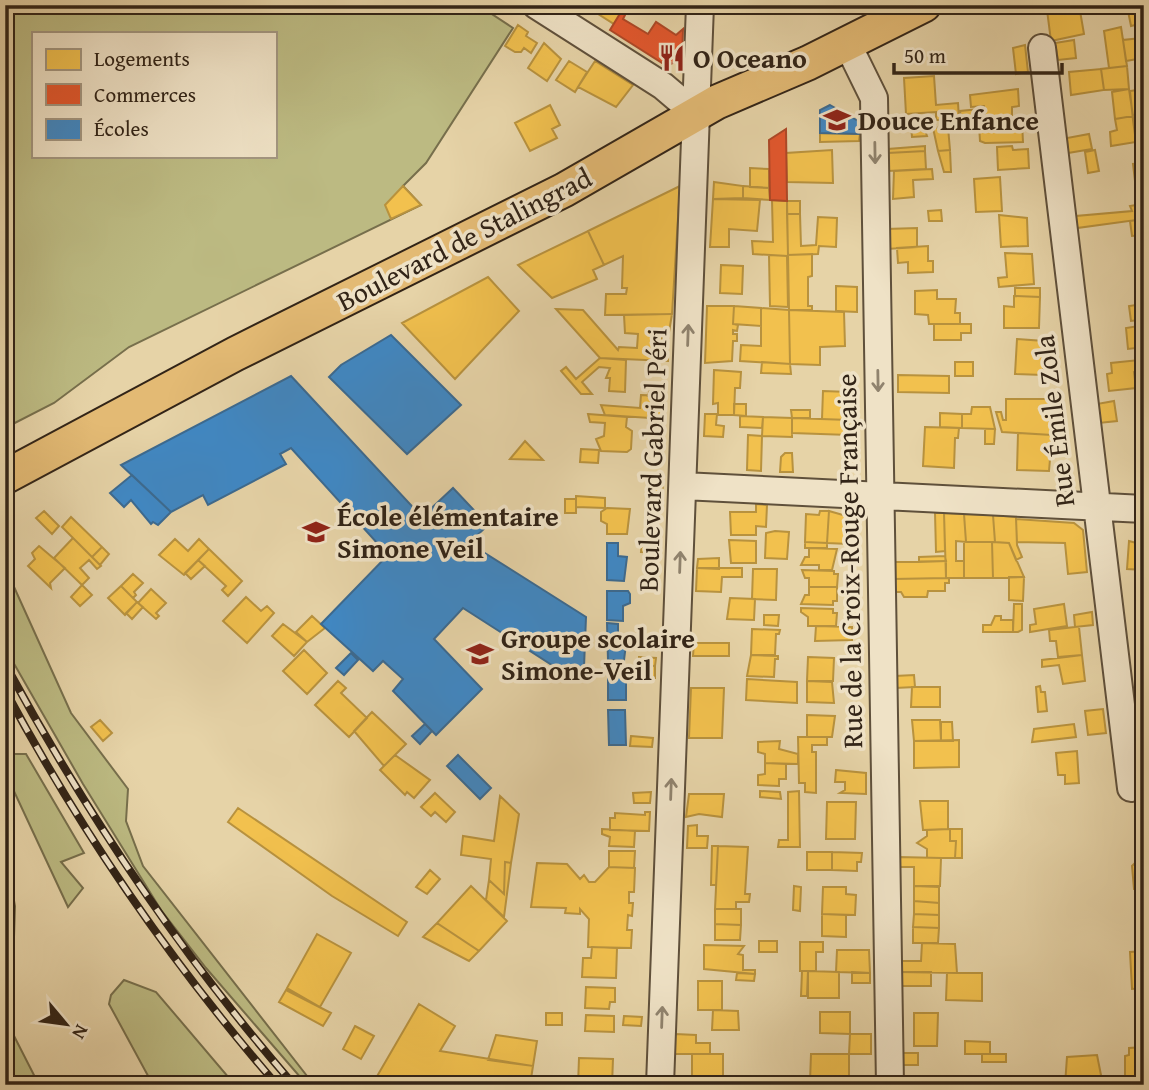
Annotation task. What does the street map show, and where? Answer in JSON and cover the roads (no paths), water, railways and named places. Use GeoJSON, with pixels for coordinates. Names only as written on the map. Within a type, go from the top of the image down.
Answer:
{"type":"FeatureCollection","features":[{"type":"Feature","properties":{"kind":"main road","name":"Boulevard de Stalingrad"},"geometry":{"type":"LineString","coordinates":[[5,477],[244,349],[564,190],[696,114],[924,5]]}},
{"type":"Feature","properties":{"kind":"street"},"geometry":{"type":"LineString","coordinates":[[536,5],[663,86],[696,114]]}},
{"type":"Feature","properties":{"kind":"street","name":"Boulevard Gabriel Péri"},"geometry":{"type":"LineString","coordinates":[[660,1085],[700,5]]}},
{"type":"Feature","properties":{"kind":"street","name":"Rue de la Croix-Rouge Française"},"geometry":{"type":"LineString","coordinates":[[847,43],[874,98],[890,1085]]}},
{"type":"Feature","properties":{"kind":"street","name":"Rue Émile Zola"},"geometry":{"type":"LineString","coordinates":[[1042,48],[1131,788]]}},
{"type":"Feature","properties":{"kind":"street"},"geometry":{"type":"LineString","coordinates":[[683,486],[1144,509]]}},
{"type":"Feature","properties":{"kind":"railway"},"geometry":{"type":"LineString","coordinates":[[5,664],[69,775],[138,882],[213,986],[294,1085]]}},
{"type":"Feature","properties":{"kind":"railway"},"geometry":{"type":"LineString","coordinates":[[5,690],[65,795],[130,895],[201,992],[277,1085]]}},
{"type":"Feature","properties":{"kind":"place","name":"O Oceano"},"geometry":{"type":"Point","coordinates":[672,58]}},
{"type":"Feature","properties":{"kind":"place","name":"Douce Enfance"},"geometry":{"type":"Point","coordinates":[837,120]}},
{"type":"Feature","properties":{"kind":"place","name":"École élémentaire Simone Veil"},"geometry":{"type":"Point","coordinates":[316,532]}},
{"type":"Feature","properties":{"kind":"place","name":"Groupe scolaire Simone-Veil"},"geometry":{"type":"Point","coordinates":[480,654]}}]}
